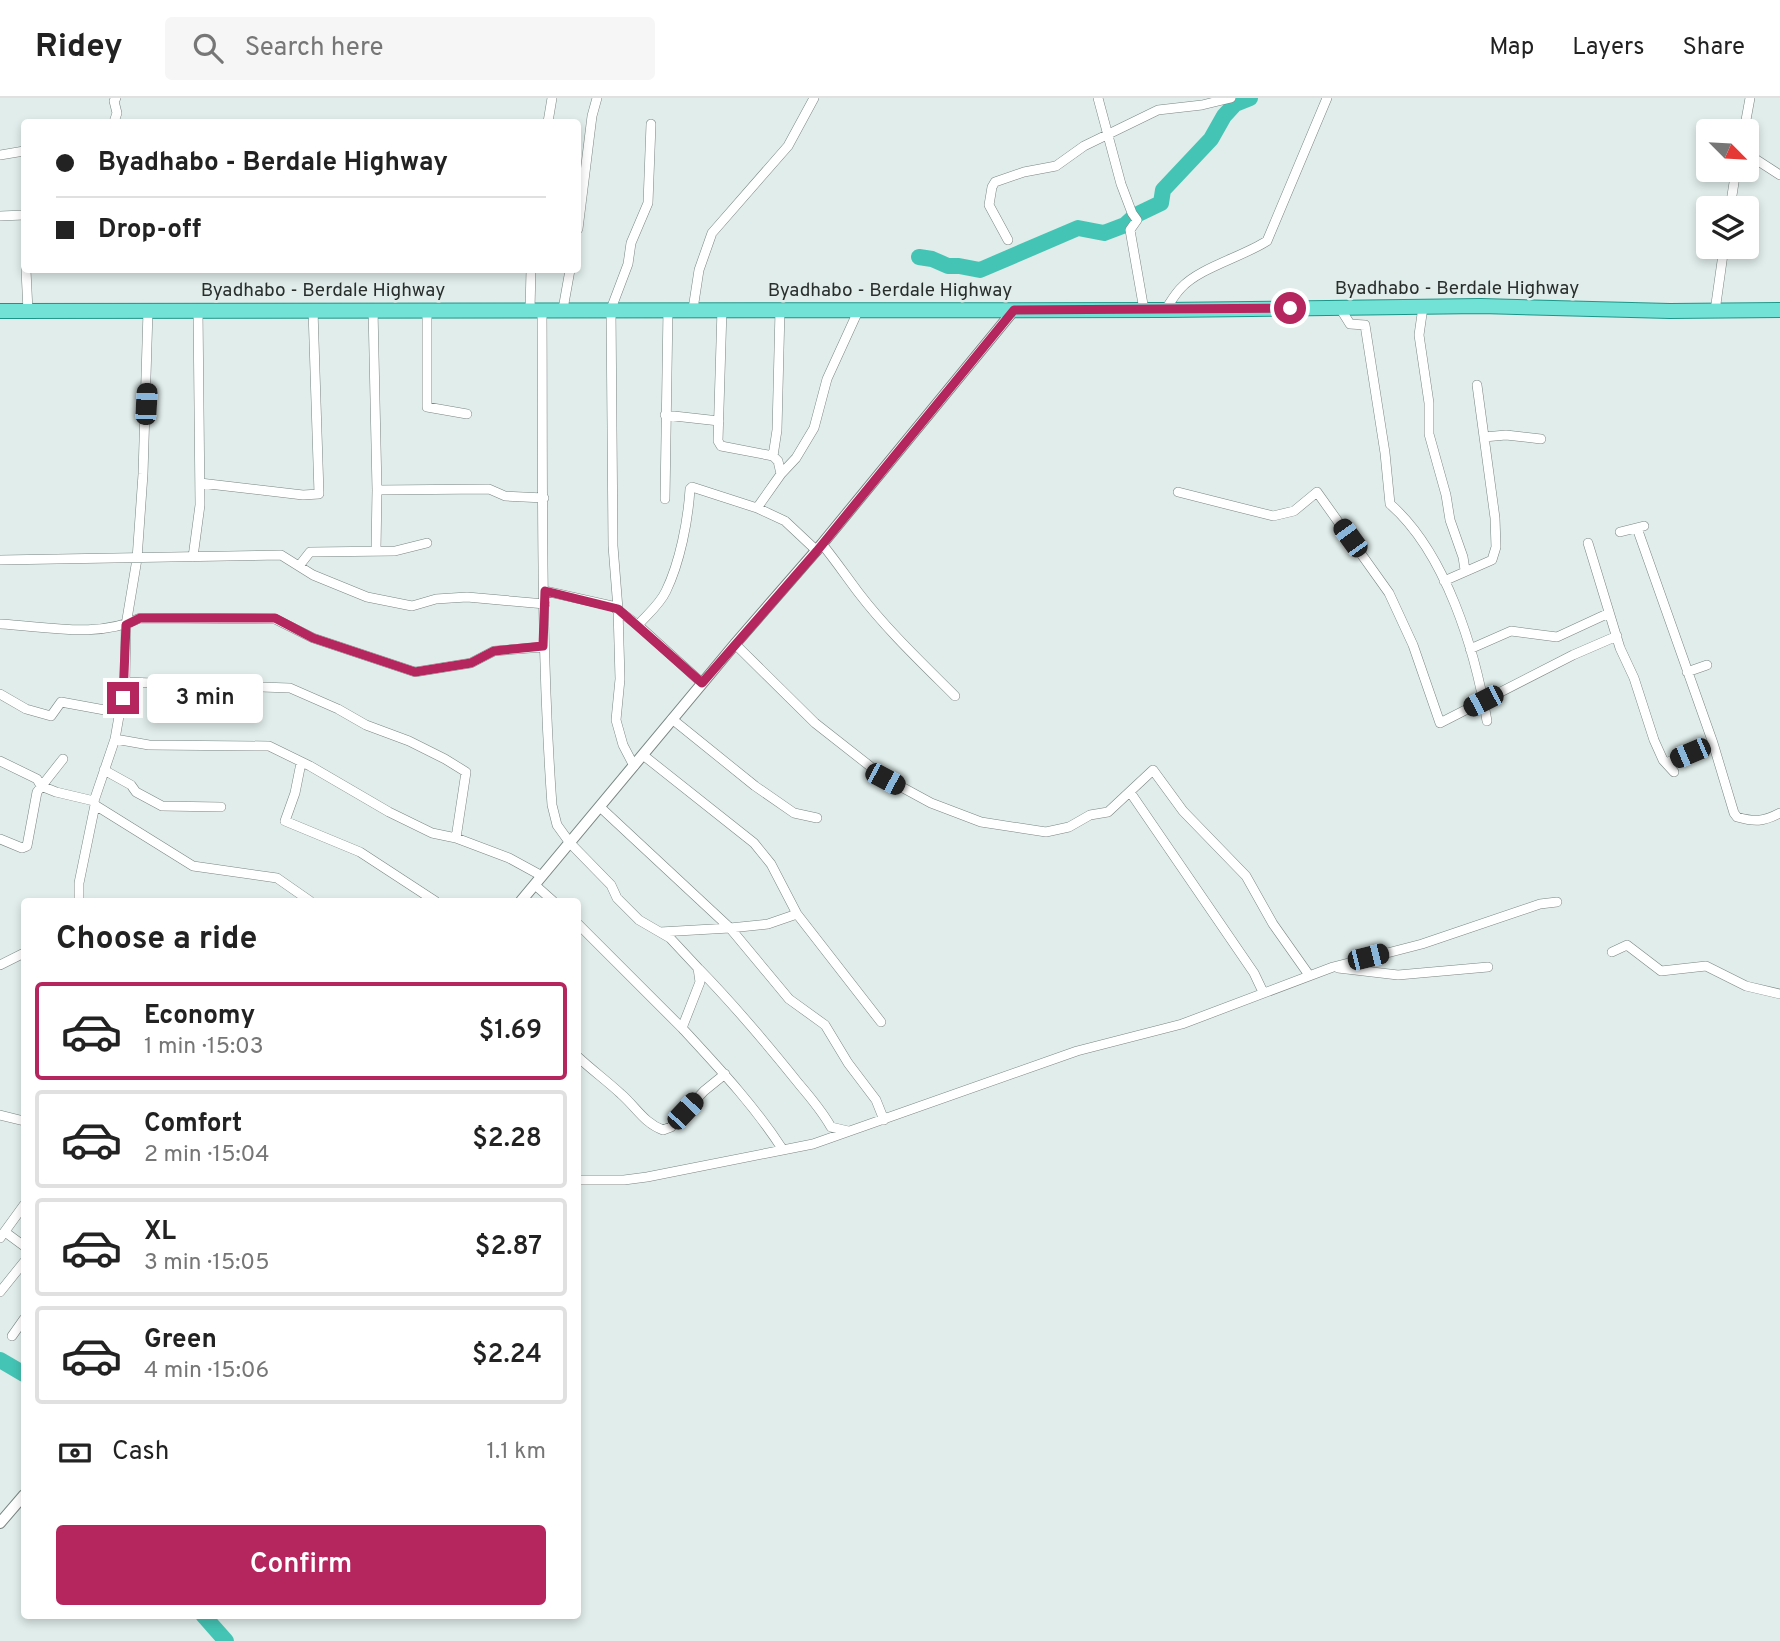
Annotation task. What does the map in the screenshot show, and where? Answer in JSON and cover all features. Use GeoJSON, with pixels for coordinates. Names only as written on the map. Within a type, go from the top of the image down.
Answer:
{"type":"FeatureCollection","features":[{"type":"Feature","properties":{"kind":"main road","name":"Byadhabo - Berdale Highway"},"geometry":{"type":"LineString","coordinates":[[0,311],[1165,310],[1423,307],[1780,310]]}},
{"type":"Feature","properties":{"kind":"street"},"geometry":{"type":"LineString","coordinates":[[115,119],[116,98]]}},
{"type":"Feature","properties":{"kind":"street"},"geometry":{"type":"LineString","coordinates":[[548,119],[552,98]]}},
{"type":"Feature","properties":{"kind":"street"},"geometry":{"type":"LineString","coordinates":[[581,205],[592,116],[597,98]]}},
{"type":"Feature","properties":{"kind":"street"},"geometry":{"type":"LineString","coordinates":[[693,309],[699,270],[712,233],[788,146],[814,98]]}},
{"type":"Feature","properties":{"kind":"street"},"geometry":{"type":"LineString","coordinates":[[1098,98],[1121,184],[1134,217],[1130,230],[1144,310]]}},
{"type":"Feature","properties":{"kind":"street"},"geometry":{"type":"LineString","coordinates":[[1008,240],[989,205],[995,182],[1024,172],[1056,166],[1073,152],[1158,110],[1202,105],[1231,98]]}},
{"type":"Feature","properties":{"kind":"street"},"geometry":{"type":"LineString","coordinates":[[1165,310],[1181,287],[1200,273],[1247,254],[1267,241],[1327,98]]}},
{"type":"Feature","properties":{"kind":"street"},"geometry":{"type":"LineString","coordinates":[[1746,119],[1750,98]]}},
{"type":"Feature","properties":{"kind":"street"},"geometry":{"type":"LineString","coordinates":[[634,766],[622,745],[616,720],[620,679],[613,547],[611,309],[628,264],[631,243],[648,204],[651,124]]}},
{"type":"Feature","properties":{"kind":"street"},"geometry":{"type":"LineString","coordinates":[[0,155],[21,152]]}},
{"type":"Feature","properties":{"kind":"street"},"geometry":{"type":"LineString","coordinates":[[1759,161],[1780,175]]}},
{"type":"Feature","properties":{"kind":"street"},"geometry":{"type":"LineString","coordinates":[[0,216],[21,215]]}},
{"type":"Feature","properties":{"kind":"street"},"geometry":{"type":"LineString","coordinates":[[1715,311],[1722,259]]}},
{"type":"Feature","properties":{"kind":"street"},"geometry":{"type":"LineString","coordinates":[[26,273],[28,311]]}},
{"type":"Feature","properties":{"kind":"street"},"geometry":{"type":"LineString","coordinates":[[531,273],[536,309],[544,498],[543,646],[552,804],[557,825],[570,843],[611,885],[617,898],[639,920],[670,938],[728,999],[823,1112],[831,1127],[850,1131]]}},
{"type":"Feature","properties":{"kind":"street"},"geometry":{"type":"LineString","coordinates":[[563,309],[569,273]]}},
{"type":"Feature","properties":{"kind":"street"},"geometry":{"type":"LineString","coordinates":[[1423,307],[1419,335],[1429,403],[1429,434],[1465,570]]}},
{"type":"Feature","properties":{"kind":"street"},"geometry":{"type":"LineString","coordinates":[[1340,308],[1350,324],[1365,326],[1385,453],[1390,505],[1403,515],[1444,581],[1456,607],[1470,649],[1487,721]]}},
{"type":"Feature","properties":{"kind":"street"},"geometry":{"type":"LineString","coordinates":[[373,309],[376,550]]}},
{"type":"Feature","properties":{"kind":"street"},"geometry":{"type":"LineString","coordinates":[[665,499],[668,309]]}},
{"type":"Feature","properties":{"kind":"street"},"geometry":{"type":"LineString","coordinates":[[722,309],[718,441],[721,446],[773,456],[778,461],[781,474]]}},
{"type":"Feature","properties":{"kind":"street"},"geometry":{"type":"LineString","coordinates":[[757,508],[796,458],[814,428],[827,379],[859,309]]}},
{"type":"Feature","properties":{"kind":"street"},"geometry":{"type":"LineString","coordinates":[[79,898],[79,883],[94,803],[115,739],[125,682],[126,625],[137,559],[148,310]]}},
{"type":"Feature","properties":{"kind":"street"},"geometry":{"type":"LineString","coordinates":[[193,557],[200,505],[198,310]]}},
{"type":"Feature","properties":{"kind":"street"},"geometry":{"type":"LineString","coordinates":[[200,482],[303,495],[319,494],[313,310]]}},
{"type":"Feature","properties":{"kind":"street"},"geometry":{"type":"LineString","coordinates":[[427,310],[427,407],[467,414]]}},
{"type":"Feature","properties":{"kind":"street"},"geometry":{"type":"LineString","coordinates":[[773,456],[777,430],[780,310]]}},
{"type":"Feature","properties":{"kind":"street"},"geometry":{"type":"LineString","coordinates":[[524,898],[735,644],[820,548],[1014,310]]}},
{"type":"Feature","properties":{"kind":"street"},"geometry":{"type":"LineString","coordinates":[[1444,581],[1492,560],[1496,547],[1495,518],[1478,385]]}},
{"type":"Feature","properties":{"kind":"street"},"geometry":{"type":"LineString","coordinates":[[665,415],[719,421]]}},
{"type":"Feature","properties":{"kind":"street"},"geometry":{"type":"LineString","coordinates":[[1484,437],[1541,439]]}},
{"type":"Feature","properties":{"kind":"street"},"geometry":{"type":"LineString","coordinates":[[638,625],[666,591],[688,517],[692,487],[757,508],[785,521],[820,548],[845,571],[857,591],[897,637],[955,696]]}},
{"type":"Feature","properties":{"kind":"street"},"geometry":{"type":"LineString","coordinates":[[377,490],[489,489],[505,496],[544,498]]}},
{"type":"Feature","properties":{"kind":"street"},"geometry":{"type":"LineString","coordinates":[[1178,492],[1273,516],[1294,511],[1317,492],[1389,593],[1413,645],[1440,723],[1573,655],[1617,636]]}},
{"type":"Feature","properties":{"kind":"street"},"geometry":{"type":"LineString","coordinates":[[1620,532],[1641,527],[1737,817],[1755,822],[1766,821],[1780,813]]}},
{"type":"Feature","properties":{"kind":"street"},"geometry":{"type":"LineString","coordinates":[[299,566],[310,552],[395,551],[427,543]]}},
{"type":"Feature","properties":{"kind":"street"},"geometry":{"type":"LineString","coordinates":[[1588,543],[1609,613],[1654,740],[1674,772]]}},
{"type":"Feature","properties":{"kind":"street"},"geometry":{"type":"LineString","coordinates":[[0,560],[281,555],[313,575],[367,597],[412,606],[436,599],[467,597],[545,604]]}},
{"type":"Feature","properties":{"kind":"street"},"geometry":{"type":"LineString","coordinates":[[545,591],[618,609],[702,683]]}},
{"type":"Feature","properties":{"kind":"street"},"geometry":{"type":"LineString","coordinates":[[1470,649],[1511,631],[1557,637],[1609,613]]}},
{"type":"Feature","properties":{"kind":"street"},"geometry":{"type":"LineString","coordinates":[[0,624],[54,628],[126,625],[140,618],[275,618],[313,638],[415,672],[471,663],[494,651],[543,646]]}},
{"type":"Feature","properties":{"kind":"street"},"geometry":{"type":"LineString","coordinates":[[735,644],[815,723],[885,779],[931,803],[981,822],[1046,832],[1069,827],[1090,815],[1108,812],[1153,770],[1183,811],[1246,876],[1273,925],[1285,938],[1309,975]]}},
{"type":"Feature","properties":{"kind":"street"},"geometry":{"type":"LineString","coordinates":[[1688,672],[1707,665]]}},
{"type":"Feature","properties":{"kind":"street"},"geometry":{"type":"LineString","coordinates":[[125,682],[290,688],[338,709],[366,725],[409,741],[466,772],[456,838]]}},
{"type":"Feature","properties":{"kind":"street"},"geometry":{"type":"LineString","coordinates":[[0,694],[26,709],[51,716],[61,702],[121,713]]}},
{"type":"Feature","properties":{"kind":"street"},"geometry":{"type":"LineString","coordinates":[[672,719],[755,786],[794,813],[817,818]]}},
{"type":"Feature","properties":{"kind":"street"},"geometry":{"type":"LineString","coordinates":[[115,739],[149,745],[269,746],[310,765],[432,833],[456,838],[509,858],[539,880],[551,898]]}},
{"type":"Feature","properties":{"kind":"street"},"geometry":{"type":"LineString","coordinates":[[1666,763],[1713,743]]}},
{"type":"Feature","properties":{"kind":"street"},"geometry":{"type":"LineString","coordinates":[[643,755],[754,843],[771,864],[797,914],[881,1022]]}},
{"type":"Feature","properties":{"kind":"street"},"geometry":{"type":"LineString","coordinates":[[0,839],[22,848],[27,846],[33,807],[41,786],[63,759]]}},
{"type":"Feature","properties":{"kind":"street"},"geometry":{"type":"LineString","coordinates":[[0,761],[37,779],[41,786],[94,803],[193,866],[277,878],[306,898]]}},
{"type":"Feature","properties":{"kind":"street"},"geometry":{"type":"LineString","coordinates":[[301,763],[295,793],[285,821],[360,852],[430,898]]}},
{"type":"Feature","properties":{"kind":"street"},"geometry":{"type":"LineString","coordinates":[[104,770],[162,806],[221,807]]}},
{"type":"Feature","properties":{"kind":"street"},"geometry":{"type":"LineString","coordinates":[[1130,792],[1254,972],[1263,992]]}},
{"type":"Feature","properties":{"kind":"street"},"geometry":{"type":"LineString","coordinates":[[600,807],[730,928],[789,999],[825,1025],[848,1063],[876,1100],[884,1120]]}},
{"type":"Feature","properties":{"kind":"street"},"geometry":{"type":"LineString","coordinates":[[581,1180],[647,1177],[813,1144],[1077,1051],[1182,1024],[1333,967],[1422,944],[1540,904],[1557,901]]}},
{"type":"Feature","properties":{"kind":"street"},"geometry":{"type":"LineString","coordinates":[[660,932],[768,924],[797,914]]}},
{"type":"Feature","properties":{"kind":"street"},"geometry":{"type":"LineString","coordinates":[[581,927],[725,1074],[765,1121],[783,1150]]}},
{"type":"Feature","properties":{"kind":"street"},"geometry":{"type":"LineString","coordinates":[[1612,952],[1627,945],[1661,971],[1706,966],[1746,986],[1780,994]]}},
{"type":"Feature","properties":{"kind":"street"},"geometry":{"type":"LineString","coordinates":[[0,965],[21,954]]}},
{"type":"Feature","properties":{"kind":"street"},"geometry":{"type":"LineString","coordinates":[[1333,967],[1398,975],[1488,967]]}},
{"type":"Feature","properties":{"kind":"street"},"geometry":{"type":"LineString","coordinates":[[682,1028],[700,982],[698,968]]}},
{"type":"Feature","properties":{"kind":"street"},"geometry":{"type":"LineString","coordinates":[[581,1060],[623,1096],[641,1116],[663,1130],[671,1127],[704,1091],[725,1074]]}},
{"type":"Feature","properties":{"kind":"street"},"geometry":{"type":"LineString","coordinates":[[0,1115],[21,1120]]}},
{"type":"Feature","properties":{"kind":"street"},"geometry":{"type":"LineString","coordinates":[[21,1209],[3,1235],[21,1244]]}},
{"type":"Feature","properties":{"kind":"street"},"geometry":{"type":"LineString","coordinates":[[0,1292],[21,1266]]}},
{"type":"Feature","properties":{"kind":"street"},"geometry":{"type":"LineString","coordinates":[[12,1336],[21,1323]]}},
{"type":"Feature","properties":{"kind":"street"},"geometry":{"type":"LineString","coordinates":[[0,1523],[21,1498]]}},
{"type":"Feature","properties":{"kind":"waterway"},"geometry":{"type":"LineString","coordinates":[[919,257],[948,266],[980,270],[1078,228],[1104,233],[1125,225],[1136,215],[1161,203],[1163,190],[1211,139],[1224,116],[1235,104],[1250,98]]}},
{"type":"Feature","properties":{"kind":"waterway"},"geometry":{"type":"LineString","coordinates":[[0,1360],[21,1372]]}},
{"type":"Feature","properties":{"kind":"waterway"},"geometry":{"type":"LineString","coordinates":[[207,1619],[226,1641]]}},
{"type":"Feature","properties":{"kind":"route"},"geometry":{"type":"LineString","coordinates":[[123,698],[126,625],[140,618],[275,618],[313,638],[415,672],[471,663],[494,651],[543,646],[545,591],[618,609],[702,683],[817,551],[1014,310],[1290,308]]}}]}
